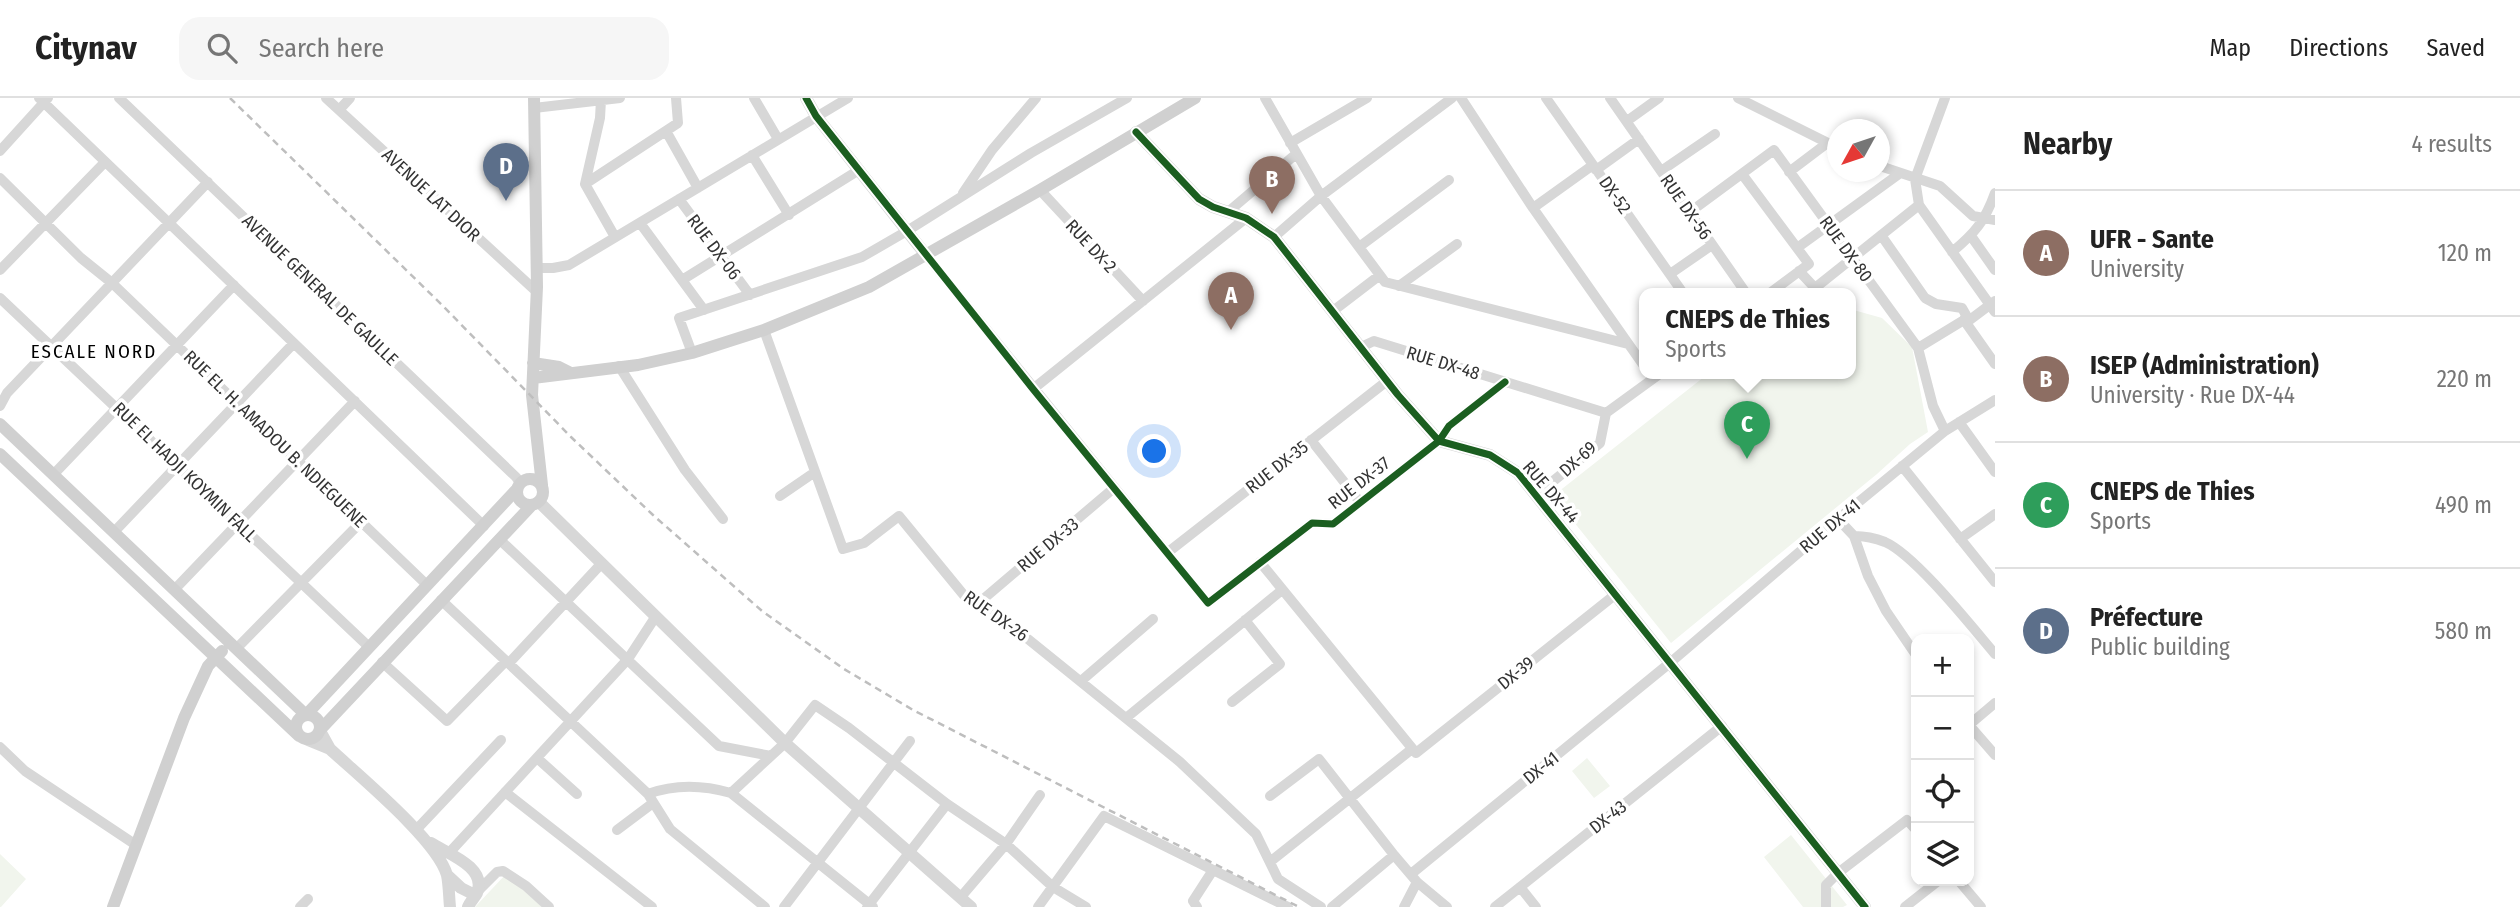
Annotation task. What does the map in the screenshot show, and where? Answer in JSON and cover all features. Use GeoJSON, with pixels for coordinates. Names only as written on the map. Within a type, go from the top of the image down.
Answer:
{"type":"FeatureCollection","features":[{"type":"Feature","properties":{"kind":"main road"},"geometry":{"type":"LineString","coordinates":[[533,378],[638,365],[692,353],[764,330],[869,287],[1195,98]]}},
{"type":"Feature","properties":{"kind":"main road"},"geometry":{"type":"LineString","coordinates":[[0,454],[211,658],[303,738],[314,738],[382,662],[544,494],[531,395],[537,292],[534,103]]}},
{"type":"Feature","properties":{"kind":"main road"},"geometry":{"type":"LineString","coordinates":[[533,363],[559,367],[569,372]]}},
{"type":"Feature","properties":{"kind":"main road"},"geometry":{"type":"LineString","coordinates":[[0,424],[306,715],[317,719],[320,730]]}},
{"type":"Feature","properties":{"kind":"main road"},"geometry":{"type":"LineString","coordinates":[[536,447],[521,484],[520,501],[536,504]]}},
{"type":"Feature","properties":{"kind":"main road"},"geometry":{"type":"LineString","coordinates":[[303,738],[295,729],[297,721],[306,715],[521,484],[533,479],[542,485]]}},
{"type":"Feature","properties":{"kind":"main road"},"geometry":{"type":"LineString","coordinates":[[113,907],[184,718],[211,658],[229,642]]}},
{"type":"Feature","properties":{"kind":"street","name":"AVENUE GENERAL DE GAULLE"},"geometry":{"type":"LineString","coordinates":[[119,98],[521,484]]}},
{"type":"Feature","properties":{"kind":"street","name":"AVENUE LAT DIOR"},"geometry":{"type":"LineString","coordinates":[[326,98],[537,292]]}},
{"type":"Feature","properties":{"kind":"street"},"geometry":{"type":"LineString","coordinates":[[339,110],[350,98]]}},
{"type":"Feature","properties":{"kind":"street"},"geometry":{"type":"LineString","coordinates":[[585,184],[678,122],[676,98]]}},
{"type":"Feature","properties":{"kind":"street"},"geometry":{"type":"LineString","coordinates":[[754,98],[778,139]]}},
{"type":"Feature","properties":{"kind":"street"},"geometry":{"type":"LineString","coordinates":[[806,98],[816,116],[926,255],[1167,553]]}},
{"type":"Feature","properties":{"kind":"street"},"geometry":{"type":"LineString","coordinates":[[536,268],[569,265],[848,98]]}},
{"type":"Feature","properties":{"kind":"street"},"geometry":{"type":"LineString","coordinates":[[961,196],[992,150],[1036,98]]}},
{"type":"Feature","properties":{"kind":"street"},"geometry":{"type":"LineString","coordinates":[[692,353],[679,318],[862,257],[908,231],[1113,101],[1127,98]]}},
{"type":"Feature","properties":{"kind":"street"},"geometry":{"type":"LineString","coordinates":[[1265,98],[1321,196],[1385,282],[1628,344]]}},
{"type":"Feature","properties":{"kind":"street"},"geometry":{"type":"LineString","coordinates":[[1290,143],[1367,98]]}},
{"type":"Feature","properties":{"kind":"street"},"geometry":{"type":"LineString","coordinates":[[1274,237],[1321,196],[1452,98]]}},
{"type":"Feature","properties":{"kind":"street"},"geometry":{"type":"LineString","coordinates":[[1461,98],[1533,208],[1639,359]]}},
{"type":"Feature","properties":{"kind":"street","name":"DX-52"},"geometry":{"type":"LineString","coordinates":[[1546,98],[1680,288]]}},
{"type":"Feature","properties":{"kind":"street","name":"RUE DX-56"},"geometry":{"type":"LineString","coordinates":[[1610,98],[1743,288]]}},
{"type":"Feature","properties":{"kind":"street"},"geometry":{"type":"LineString","coordinates":[[1627,121],[1659,98]]}},
{"type":"Feature","properties":{"kind":"street"},"geometry":{"type":"LineString","coordinates":[[1738,98],[1752,101],[1826,144],[1790,172]]}},
{"type":"Feature","properties":{"kind":"street"},"geometry":{"type":"LineString","coordinates":[[1945,98],[1914,179],[1919,205],[1993,306],[1918,348],[1933,406],[1945,430]]}},
{"type":"Feature","properties":{"kind":"street"},"geometry":{"type":"LineString","coordinates":[[0,151],[44,99],[105,162],[484,526]]}},
{"type":"Feature","properties":{"kind":"street"},"geometry":{"type":"LineString","coordinates":[[534,103],[610,99]]}},
{"type":"Feature","properties":{"kind":"street"},"geometry":{"type":"LineString","coordinates":[[610,99],[600,118],[585,184],[615,237]]}},
{"type":"Feature","properties":{"kind":"street"},"geometry":{"type":"LineString","coordinates":[[666,131],[698,188]]}},
{"type":"Feature","properties":{"kind":"street"},"geometry":{"type":"LineString","coordinates":[[1136,132],[1199,199],[1247,218],[1274,237],[1387,381],[1439,440]]}},
{"type":"Feature","properties":{"kind":"street"},"geometry":{"type":"LineString","coordinates":[[1661,171],[1715,134]]}},
{"type":"Feature","properties":{"kind":"street"},"geometry":{"type":"LineString","coordinates":[[1533,208],[1639,139]]}},
{"type":"Feature","properties":{"kind":"street","name":"RUE DX-80"},"geometry":{"type":"LineString","coordinates":[[1742,174],[1774,150],[1918,348]]}},
{"type":"Feature","properties":{"kind":"street"},"geometry":{"type":"LineString","coordinates":[[1228,212],[1296,154]]}},
{"type":"Feature","properties":{"kind":"street"},"geometry":{"type":"LineString","coordinates":[[752,155],[789,215]]}},
{"type":"Feature","properties":{"kind":"street"},"geometry":{"type":"LineString","coordinates":[[0,270],[105,162]]}},
{"type":"Feature","properties":{"kind":"street"},"geometry":{"type":"LineString","coordinates":[[682,280],[859,170]]}},
{"type":"Feature","properties":{"kind":"street"},"geometry":{"type":"LineString","coordinates":[[1890,170],[1940,186],[1973,216],[1991,219]]}},
{"type":"Feature","properties":{"kind":"street"},"geometry":{"type":"LineString","coordinates":[[1690,212],[1742,174],[1809,264],[1777,288]]}},
{"type":"Feature","properties":{"kind":"street"},"geometry":{"type":"LineString","coordinates":[[1797,248],[1899,174]]}},
{"type":"Feature","properties":{"kind":"street","name":"RUE EL. H. AMADOU B. NDIEGUENE"},"geometry":{"type":"LineString","coordinates":[[0,178],[427,585]]}},
{"type":"Feature","properties":{"kind":"street"},"geometry":{"type":"LineString","coordinates":[[1359,247],[1449,180]]}},
{"type":"Feature","properties":{"kind":"street"},"geometry":{"type":"LineString","coordinates":[[0,406],[3,395],[208,182]]}},
{"type":"Feature","properties":{"kind":"street","name":"RUE DX-2"},"geometry":{"type":"LineString","coordinates":[[1040,190],[1143,301]]}},
{"type":"Feature","properties":{"kind":"street"},"geometry":{"type":"LineString","coordinates":[[1952,252],[1991,219],[1995,193]]}},
{"type":"Feature","properties":{"kind":"street","name":"RUE DX-06"},"geometry":{"type":"LineString","coordinates":[[678,199],[750,295]]}},
{"type":"Feature","properties":{"kind":"street"},"geometry":{"type":"LineString","coordinates":[[1799,271],[1815,288],[1919,205]]}},
{"type":"Feature","properties":{"kind":"street"},"geometry":{"type":"LineString","coordinates":[[1033,389],[1247,218]]}},
{"type":"Feature","properties":{"kind":"street"},"geometry":{"type":"LineString","coordinates":[[640,223],[704,310]]}},
{"type":"Feature","properties":{"kind":"street"},"geometry":{"type":"LineString","coordinates":[[1881,235],[1925,298],[1936,304],[1962,308],[1966,314],[1965,321],[1994,359]]}},
{"type":"Feature","properties":{"kind":"street"},"geometry":{"type":"LineString","coordinates":[[1971,236],[1995,270]]}},
{"type":"Feature","properties":{"kind":"street"},"geometry":{"type":"LineString","coordinates":[[1399,286],[1457,244]]}},
{"type":"Feature","properties":{"kind":"street"},"geometry":{"type":"LineString","coordinates":[[1670,274],[1713,245]]}},
{"type":"Feature","properties":{"kind":"street"},"geometry":{"type":"LineString","coordinates":[[1333,311],[1380,275]]}},
{"type":"Feature","properties":{"kind":"street"},"geometry":{"type":"LineString","coordinates":[[53,475],[234,285]]}},
{"type":"Feature","properties":{"kind":"street","name":"RUE EL HADJI KOYMIN FALL"},"geometry":{"type":"LineString","coordinates":[[0,298],[369,647]]}},
{"type":"Feature","properties":{"kind":"street"},"geometry":{"type":"LineString","coordinates":[[764,330],[815,472],[780,496]]}},
{"type":"Feature","properties":{"kind":"street","name":"RUE DX-48"},"geometry":{"type":"LineString","coordinates":[[1361,347],[1374,341],[1606,413]]}},
{"type":"Feature","properties":{"kind":"street"},"geometry":{"type":"LineString","coordinates":[[114,532],[294,343]]}},
{"type":"Feature","properties":{"kind":"street"},"geometry":{"type":"LineString","coordinates":[[619,366],[685,470],[723,519]]}},
{"type":"Feature","properties":{"kind":"street"},"geometry":{"type":"LineString","coordinates":[[1606,413],[1649,379]]}},
{"type":"Feature","properties":{"kind":"street","name":"RUE DX-35"},"geometry":{"type":"LineString","coordinates":[[1167,553],[1387,381]]}},
{"type":"Feature","properties":{"kind":"street","name":"RUE DX-37"},"geometry":{"type":"LineString","coordinates":[[1167,553],[1208,603],[1312,523],[1333,524],[1439,440],[1449,426],[1505,382]]}},
{"type":"Feature","properties":{"kind":"street","name":"RUE DX-41"},"geometry":{"type":"LineString","coordinates":[[1671,662],[1945,430],[1995,400]]}},
{"type":"Feature","properties":{"kind":"street"},"geometry":{"type":"LineString","coordinates":[[174,589],[355,401]]}},
{"type":"Feature","properties":{"kind":"street","name":"DX-69"},"geometry":{"type":"LineString","coordinates":[[1536,495],[1600,443],[1606,413]]}},
{"type":"Feature","properties":{"kind":"street"},"geometry":{"type":"LineString","coordinates":[[1959,422],[1995,472]]}},
{"type":"Feature","properties":{"kind":"street"},"geometry":{"type":"LineString","coordinates":[[1311,440],[1360,502]]}},
{"type":"Feature","properties":{"kind":"street","name":"RUE DX-44"},"geometry":{"type":"LineString","coordinates":[[1439,440],[1490,455],[1518,473],[1865,907]]}},
{"type":"Feature","properties":{"kind":"street"},"geometry":{"type":"LineString","coordinates":[[1902,466],[1995,582]]}},
{"type":"Feature","properties":{"kind":"street","name":"RUE DX-26"},"geometry":{"type":"LineString","coordinates":[[815,472],[842,548],[864,543],[899,516],[967,599],[981,601],[1180,762],[1261,841],[1278,879],[1321,907]]}},
{"type":"Feature","properties":{"kind":"street","name":"RUE DX-33"},"geometry":{"type":"LineString","coordinates":[[981,601],[1114,488]]}},
{"type":"Feature","properties":{"kind":"street"},"geometry":{"type":"LineString","coordinates":[[536,504],[602,563],[785,743],[971,907]]}},
{"type":"Feature","properties":{"kind":"street"},"geometry":{"type":"LineString","coordinates":[[1960,538],[1995,514]]}},
{"type":"Feature","properties":{"kind":"street"},"geometry":{"type":"LineString","coordinates":[[1838,519],[1854,536],[1868,576],[1886,611],[1911,648]]}},
{"type":"Feature","properties":{"kind":"street"},"geometry":{"type":"LineString","coordinates":[[229,642],[301,583],[361,522]]}},
{"type":"Feature","properties":{"kind":"street"},"geometry":{"type":"LineString","coordinates":[[1854,536],[1868,536],[1888,543],[1906,556],[1995,654]]}},
{"type":"Feature","properties":{"kind":"street"},"geometry":{"type":"LineString","coordinates":[[499,539],[719,746],[771,756]]}},
{"type":"Feature","properties":{"kind":"street"},"geometry":{"type":"LineString","coordinates":[[1260,562],[1414,751]]}},
{"type":"Feature","properties":{"kind":"street"},"geometry":{"type":"LineString","coordinates":[[382,662],[447,721],[567,602],[602,563]]}},
{"type":"Feature","properties":{"kind":"street"},"geometry":{"type":"LineString","coordinates":[[1126,718],[1282,590]]}},
{"type":"Feature","properties":{"kind":"street","name":"DX-39"},"geometry":{"type":"LineString","coordinates":[[1271,861],[1616,594]]}},
{"type":"Feature","properties":{"kind":"street"},"geometry":{"type":"LineString","coordinates":[[442,600],[651,799],[670,829],[765,907]]}},
{"type":"Feature","properties":{"kind":"street"},"geometry":{"type":"LineString","coordinates":[[449,853],[628,659],[656,616]]}},
{"type":"Feature","properties":{"kind":"street"},"geometry":{"type":"LineString","coordinates":[[1080,681],[1153,619]]}},
{"type":"Feature","properties":{"kind":"street"},"geometry":{"type":"LineString","coordinates":[[1232,702],[1280,664],[1245,620]]}},
{"type":"Feature","properties":{"kind":"street","name":"DX-41"},"geometry":{"type":"LineString","coordinates":[[1414,878],[1671,662]]}},
{"type":"Feature","properties":{"kind":"street"},"geometry":{"type":"LineString","coordinates":[[1974,721],[1995,703]]}},
{"type":"Feature","properties":{"kind":"street"},"geometry":{"type":"LineString","coordinates":[[731,793],[785,743],[815,705],[947,804],[1006,844],[1053,887],[1086,907]]}},
{"type":"Feature","properties":{"kind":"street","name":"DX-43"},"geometry":{"type":"LineString","coordinates":[[1495,907],[1722,726]]}},
{"type":"Feature","properties":{"kind":"street"},"geometry":{"type":"LineString","coordinates":[[320,730],[330,749],[421,835],[441,861],[447,874],[450,907]]}},
{"type":"Feature","properties":{"kind":"street"},"geometry":{"type":"LineString","coordinates":[[1974,731],[1995,755]]}},
{"type":"Feature","properties":{"kind":"street"},"geometry":{"type":"LineString","coordinates":[[303,738],[330,749]]}},
{"type":"Feature","properties":{"kind":"street"},"geometry":{"type":"LineString","coordinates":[[421,835],[501,740]]}},
{"type":"Feature","properties":{"kind":"street"},"geometry":{"type":"LineString","coordinates":[[783,907],[910,741]]}},
{"type":"Feature","properties":{"kind":"street"},"geometry":{"type":"LineString","coordinates":[[0,747],[25,771],[136,845]]}},
{"type":"Feature","properties":{"kind":"street"},"geometry":{"type":"LineString","coordinates":[[537,758],[577,794]]}},
{"type":"Feature","properties":{"kind":"street"},"geometry":{"type":"LineString","coordinates":[[1270,796],[1320,759],[1394,855],[1414,878],[1447,907]]}},
{"type":"Feature","properties":{"kind":"street"},"geometry":{"type":"LineString","coordinates":[[617,830],[666,788],[709,787],[731,793],[870,906],[947,804]]}},
{"type":"Feature","properties":{"kind":"street"},"geometry":{"type":"LineString","coordinates":[[505,792],[652,907]]}},
{"type":"Feature","properties":{"kind":"street"},"geometry":{"type":"LineString","coordinates":[[960,898],[1006,844],[1041,795]]}},
{"type":"Feature","properties":{"kind":"street"},"geometry":{"type":"LineString","coordinates":[[1038,907],[1104,816],[1288,907]]}},
{"type":"Feature","properties":{"kind":"street"},"geometry":{"type":"LineString","coordinates":[[1826,907],[1826,885],[1838,873],[1907,820],[1911,824]]}},
{"type":"Feature","properties":{"kind":"street"},"geometry":{"type":"LineString","coordinates":[[421,835],[472,869],[478,882],[476,893]]}},
{"type":"Feature","properties":{"kind":"street"},"geometry":{"type":"LineString","coordinates":[[1332,907],[1394,855]]}},
{"type":"Feature","properties":{"kind":"street"},"geometry":{"type":"LineString","coordinates":[[1197,907],[1192,901],[1213,870]]}},
{"type":"Feature","properties":{"kind":"street"},"geometry":{"type":"LineString","coordinates":[[468,907],[476,893],[497,873],[503,871],[526,886],[549,907]]}},
{"type":"Feature","properties":{"kind":"street"},"geometry":{"type":"LineString","coordinates":[[447,874],[461,888],[476,893]]}},
{"type":"Feature","properties":{"kind":"street"},"geometry":{"type":"LineString","coordinates":[[1404,907],[1414,878]]}},
{"type":"Feature","properties":{"kind":"street"},"geometry":{"type":"LineString","coordinates":[[1905,907],[1932,886]]}},
{"type":"Feature","properties":{"kind":"street"},"geometry":{"type":"LineString","coordinates":[[1963,886],[1981,907]]}},
{"type":"Feature","properties":{"kind":"street"},"geometry":{"type":"LineString","coordinates":[[1520,887],[1536,907]]}},
{"type":"Feature","properties":{"kind":"street"},"geometry":{"type":"LineString","coordinates":[[300,907],[308,899]]}},
{"type":"Feature","properties":{"kind":"shaded area"},"geometry":{"type":"Polygon","coordinates":[[[1856,311],[1882,318],[1912,347],[1928,432],[1910,444],[1671,643],[1553,496],[1701,379],[1856,379],[1856,311]]]}},
{"type":"Feature","properties":{"kind":"shaded area"},"geometry":{"type":"Polygon","coordinates":[[[1587,758],[1610,786],[1594,798],[1572,771],[1587,758]]]}},
{"type":"Feature","properties":{"kind":"shaded area"},"geometry":{"type":"Polygon","coordinates":[[[1791,835],[1847,905],[1803,907],[1764,857],[1791,835]]]}},
{"type":"Feature","properties":{"kind":"shaded area"},"geometry":{"type":"Polygon","coordinates":[[[0,854],[26,879],[1,907],[0,907],[0,854]]]}},
{"type":"Feature","properties":{"kind":"shaded area"},"geometry":{"type":"Polygon","coordinates":[[[506,874],[542,907],[475,907],[506,874]]]}},
{"type":"Feature","properties":{"kind":"railway"},"geometry":{"type":"LineString","coordinates":[[230,98],[442,305],[571,437],[653,515],[762,611],[844,669],[913,710],[1299,907]]}},
{"type":"Feature","properties":{"kind":"cycle path"},"geometry":{"type":"LineString","coordinates":[[806,98],[816,116],[1033,389],[1208,603],[1312,523],[1333,524],[1439,441],[1449,426],[1505,382]]}},
{"type":"Feature","properties":{"kind":"cycle path"},"geometry":{"type":"LineString","coordinates":[[1136,132],[1199,199],[1213,207],[1246,218],[1274,237],[1398,395],[1439,441],[1490,455],[1518,473],[1865,907]]}},
{"type":"Feature","properties":{"kind":"place","name":"Préfecture"},"geometry":{"type":"Point","coordinates":[506,201]}},
{"type":"Feature","properties":{"kind":"place","name":"ISEP (Administration)"},"geometry":{"type":"Point","coordinates":[1272,214]}},
{"type":"Feature","properties":{"kind":"place","name":"UFR - Sante"},"geometry":{"type":"Point","coordinates":[1231,330]}},
{"type":"Feature","properties":{"kind":"place","name":"CNEPS de Thies"},"geometry":{"type":"Point","coordinates":[1747,459]}},
{"type":"Feature","properties":{"kind":"district","name":"ESCALE NORD"},"geometry":{"type":"Point","coordinates":[94,351]}}]}
